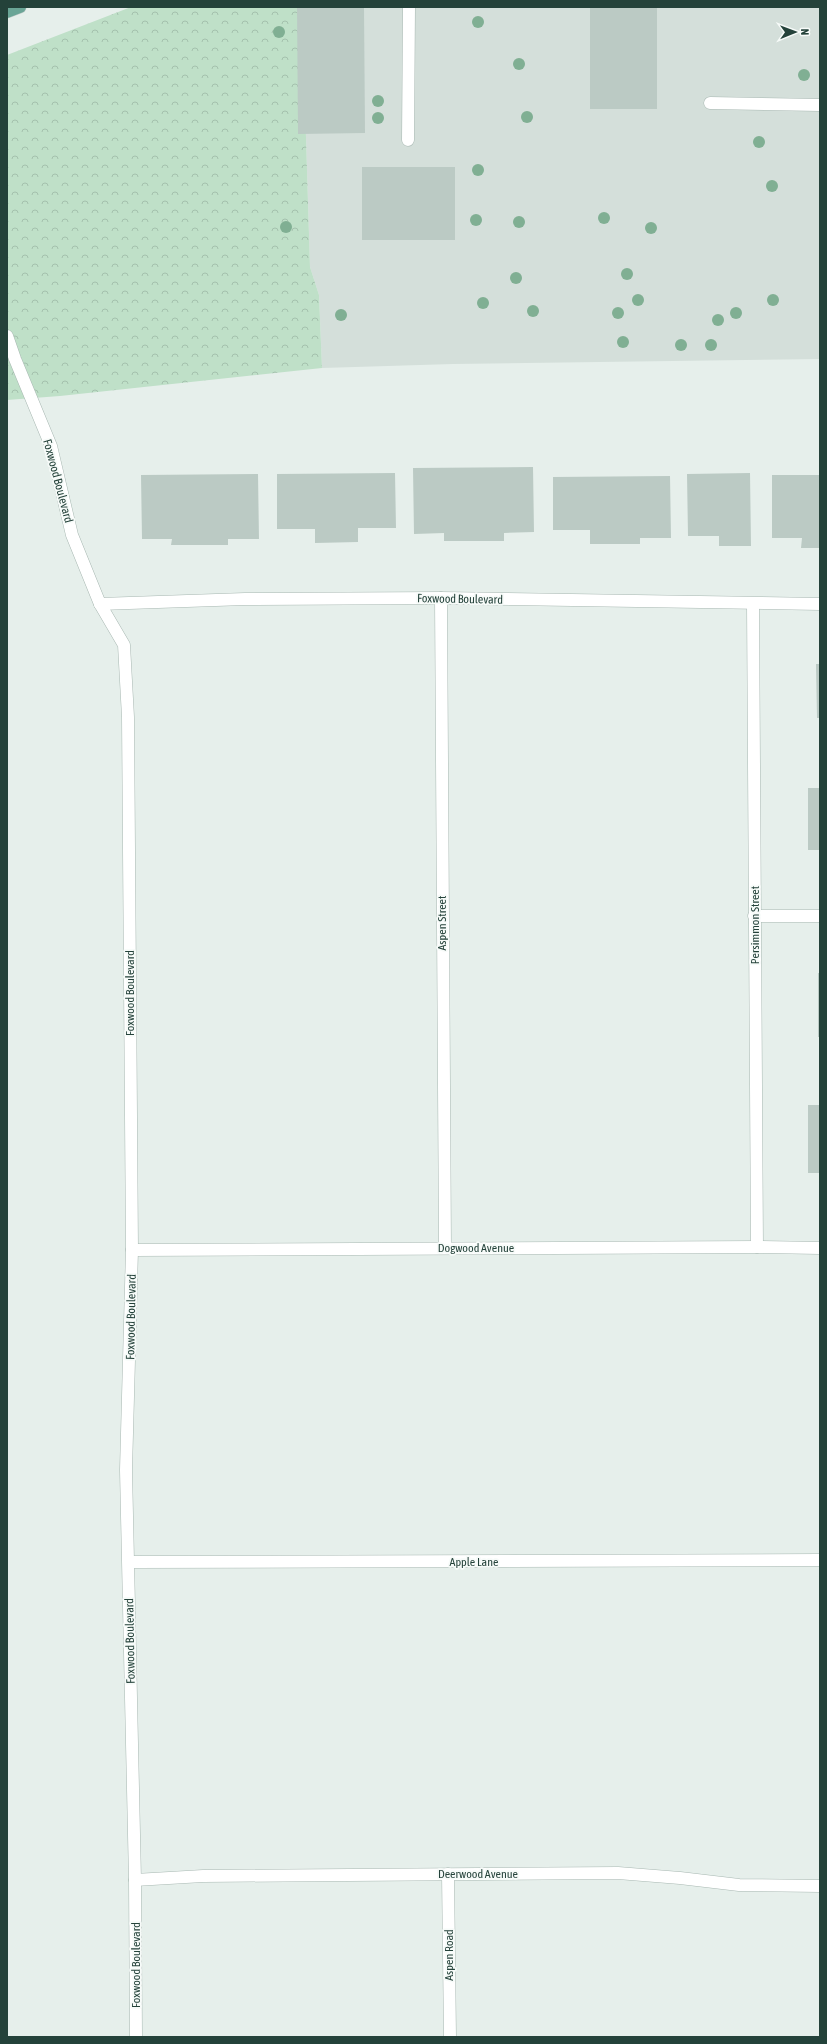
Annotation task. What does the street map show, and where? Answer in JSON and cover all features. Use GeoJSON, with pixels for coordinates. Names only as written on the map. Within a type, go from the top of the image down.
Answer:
{"type":"FeatureCollection","features":[{"type":"Feature","properties":{"kind":"main road"},"geometry":{"type":"LineString","coordinates":[[7,12],[20,7]]}},
{"type":"Feature","properties":{"kind":"street"},"geometry":{"type":"LineString","coordinates":[[408,140],[409,7]]}},
{"type":"Feature","properties":{"kind":"street"},"geometry":{"type":"LineString","coordinates":[[710,103],[820,105]]}},
{"type":"Feature","properties":{"kind":"street","name":"Foxwood Boulevard"},"geometry":{"type":"LineString","coordinates":[[7,336],[51,446],[72,535],[100,604],[124,645],[128,717],[132,1250],[126,1470],[135,1880],[136,2037]]}},
{"type":"Feature","properties":{"kind":"street","name":"Foxwood Boulevard"},"geometry":{"type":"LineString","coordinates":[[100,604],[245,599],[441,598],[820,604]]}},
{"type":"Feature","properties":{"kind":"street","name":"Aspen Street"},"geometry":{"type":"LineString","coordinates":[[441,598],[445,1248]]}},
{"type":"Feature","properties":{"kind":"street","name":"Persimmon Street"},"geometry":{"type":"LineString","coordinates":[[753,604],[757,1247]]}},
{"type":"Feature","properties":{"kind":"street"},"geometry":{"type":"LineString","coordinates":[[754,916],[820,916]]}},
{"type":"Feature","properties":{"kind":"street","name":"Dogwood Avenue"},"geometry":{"type":"LineString","coordinates":[[132,1250],[820,1248]]}},
{"type":"Feature","properties":{"kind":"street","name":"Apple Lane"},"geometry":{"type":"LineString","coordinates":[[129,1562],[820,1560]]}},
{"type":"Feature","properties":{"kind":"street","name":"Deerwood Avenue"},"geometry":{"type":"LineString","coordinates":[[135,1880],[203,1876],[618,1873],[739,1885],[820,1886]]}},
{"type":"Feature","properties":{"kind":"street","name":"Aspen Road"},"geometry":{"type":"LineString","coordinates":[[448,1874],[450,2037]]}},
{"type":"Feature","properties":{"kind":"shaded area"},"geometry":{"type":"Polygon","coordinates":[[[302,7],[820,7],[820,359],[453,364],[322,368],[319,295],[310,267],[302,7]]]}},
{"type":"Feature","properties":{"kind":"green space"},"geometry":{"type":"Polygon","coordinates":[[[131,7],[302,7],[310,267],[319,295],[322,368],[60,396],[7,400],[7,55],[131,7]]]}},
{"type":"Feature","properties":{"kind":"building"},"geometry":{"type":"Polygon","coordinates":[[[297,7],[364,7],[365,133],[298,134],[297,7]]]}},
{"type":"Feature","properties":{"kind":"building"},"geometry":{"type":"Polygon","coordinates":[[[590,7],[657,7],[657,109],[590,109],[590,7]]]}},
{"type":"Feature","properties":{"kind":"building"},"geometry":{"type":"Polygon","coordinates":[[[362,167],[455,167],[455,240],[362,240],[362,167]]]}},
{"type":"Feature","properties":{"kind":"building"},"geometry":{"type":"Polygon","coordinates":[[[533,467],[534,532],[504,533],[504,541],[444,541],[444,533],[414,534],[413,468],[533,467]]]}},
{"type":"Feature","properties":{"kind":"building"},"geometry":{"type":"Polygon","coordinates":[[[395,473],[396,528],[358,528],[358,542],[315,543],[315,529],[277,529],[277,474],[395,473]]]}},
{"type":"Feature","properties":{"kind":"building"},"geometry":{"type":"Polygon","coordinates":[[[750,473],[751,546],[719,546],[719,536],[688,536],[687,474],[750,473]]]}},
{"type":"Feature","properties":{"kind":"building"},"geometry":{"type":"Polygon","coordinates":[[[258,474],[259,539],[228,539],[228,545],[171,545],[172,539],[142,539],[141,475],[258,474]]]}},
{"type":"Feature","properties":{"kind":"building"},"geometry":{"type":"Polygon","coordinates":[[[772,475],[820,475],[820,548],[801,548],[802,538],[772,538],[772,475]]]}},
{"type":"Feature","properties":{"kind":"building"},"geometry":{"type":"Polygon","coordinates":[[[670,476],[671,538],[640,538],[640,544],[590,544],[590,530],[553,530],[553,477],[670,476]]]}},
{"type":"Feature","properties":{"kind":"building"},"geometry":{"type":"Polygon","coordinates":[[[816,664],[820,664],[820,718],[817,718],[816,664]]]}},
{"type":"Feature","properties":{"kind":"building"},"geometry":{"type":"Polygon","coordinates":[[[808,788],[820,788],[820,850],[808,850],[808,788]]]}},
{"type":"Feature","properties":{"kind":"building"},"geometry":{"type":"Polygon","coordinates":[[[818,973],[820,973],[820,1037],[818,1037],[818,973]]]}},
{"type":"Feature","properties":{"kind":"building"},"geometry":{"type":"Polygon","coordinates":[[[808,1105],[820,1105],[820,1173],[808,1173],[808,1105]]]}}]}
